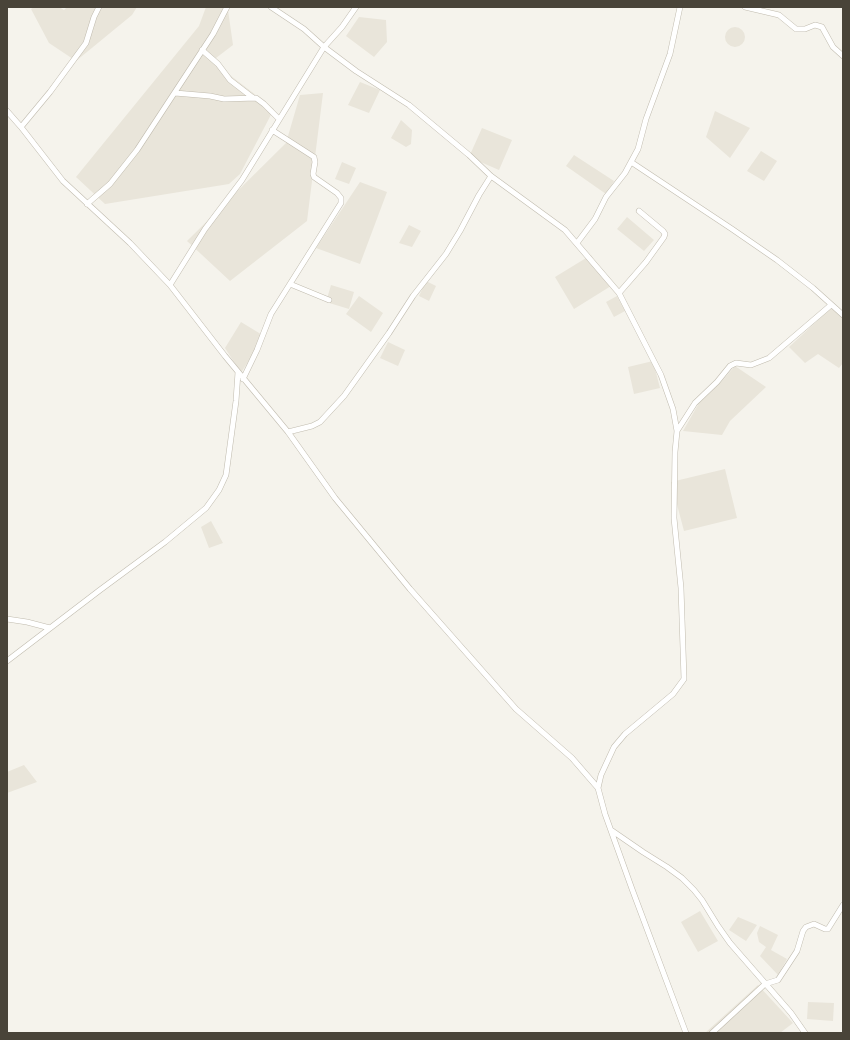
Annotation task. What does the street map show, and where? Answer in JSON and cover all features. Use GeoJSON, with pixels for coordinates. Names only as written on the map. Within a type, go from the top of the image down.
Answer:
{"type":"FeatureCollection","features":[{"type":"Feature","properties":{"kind":"street"},"geometry":{"type":"LineString","coordinates":[[21,127],[50,92],[86,44],[94,17],[99,7]]}},
{"type":"Feature","properties":{"kind":"street"},"geometry":{"type":"LineString","coordinates":[[87,204],[110,184],[127,164],[213,34],[227,7]]}},
{"type":"Feature","properties":{"kind":"street"},"geometry":{"type":"LineString","coordinates":[[271,7],[304,29],[324,47],[356,71],[409,105],[469,155],[491,176],[565,230],[619,293],[661,375],[673,409],[677,431],[675,452],[674,518],[681,588],[684,679],[673,694],[625,734],[614,747],[601,775],[598,788]]}},
{"type":"Feature","properties":{"kind":"street"},"geometry":{"type":"LineString","coordinates":[[170,285],[206,229],[242,180],[324,47],[342,27],[356,7]]}},
{"type":"Feature","properties":{"kind":"street"},"geometry":{"type":"LineString","coordinates":[[577,243],[595,219],[606,197],[625,173],[638,149],[646,118],[670,54],[680,7]]}},
{"type":"Feature","properties":{"kind":"street"},"geometry":{"type":"LineString","coordinates":[[745,7],[779,16],[793,27],[800,30],[815,25],[822,27],[833,47],[843,56]]}},
{"type":"Feature","properties":{"kind":"street"},"geometry":{"type":"LineString","coordinates":[[202,50],[218,64],[230,80],[253,98],[261,101],[279,119]]}},
{"type":"Feature","properties":{"kind":"street"},"geometry":{"type":"LineString","coordinates":[[175,93],[210,96],[224,99],[253,98]]}},
{"type":"Feature","properties":{"kind":"street"},"geometry":{"type":"LineString","coordinates":[[7,111],[63,181],[130,243],[170,285],[243,379],[288,432],[335,498],[410,590],[516,709],[572,758],[598,788],[632,889],[686,1033]]}},
{"type":"Feature","properties":{"kind":"street"},"geometry":{"type":"LineString","coordinates":[[243,379],[271,314],[341,203],[341,198],[337,193],[314,177],[314,157],[272,130]]}},
{"type":"Feature","properties":{"kind":"street"},"geometry":{"type":"LineString","coordinates":[[631,162],[777,260],[813,288],[843,315]]}},
{"type":"Feature","properties":{"kind":"street"},"geometry":{"type":"LineString","coordinates":[[288,432],[312,426],[320,422],[344,396],[389,334],[413,296],[446,254],[479,194],[491,176]]}},
{"type":"Feature","properties":{"kind":"street"},"geometry":{"type":"LineString","coordinates":[[619,293],[642,267],[665,234],[639,211]]}},
{"type":"Feature","properties":{"kind":"street"},"geometry":{"type":"LineString","coordinates":[[290,284],[329,300]]}},
{"type":"Feature","properties":{"kind":"street"},"geometry":{"type":"LineString","coordinates":[[677,431],[695,403],[717,382],[730,366],[736,363],[751,365],[769,358],[831,305]]}},
{"type":"Feature","properties":{"kind":"street"},"geometry":{"type":"LineString","coordinates":[[7,661],[165,542],[206,508],[219,490],[226,475],[236,400],[238,372]]}},
{"type":"Feature","properties":{"kind":"street"},"geometry":{"type":"LineString","coordinates":[[7,620],[27,622],[50,628]]}},
{"type":"Feature","properties":{"kind":"street"},"geometry":{"type":"LineString","coordinates":[[611,830],[677,874],[694,890],[730,943],[791,1013],[805,1033]]}},
{"type":"Feature","properties":{"kind":"street"},"geometry":{"type":"LineString","coordinates":[[712,1033],[765,984],[778,980],[797,951],[803,931],[806,927],[814,924],[828,929],[843,905]]}},
{"type":"Feature","properties":{"kind":"shaded area"},"geometry":{"type":"Polygon","coordinates":[[[34,7],[59,7],[64,10],[67,7],[137,7],[132,15],[76,61],[49,43],[31,9],[34,7]]]}},
{"type":"Feature","properties":{"kind":"shaded area"},"geometry":{"type":"Polygon","coordinates":[[[206,7],[223,7],[228,10],[233,45],[216,58],[209,59],[274,109],[240,174],[229,184],[105,204],[76,177],[199,26],[206,7]]]}},
{"type":"Feature","properties":{"kind":"shaded area"},"geometry":{"type":"Polygon","coordinates":[[[359,17],[386,20],[387,42],[374,57],[346,36],[359,17]]]}},
{"type":"Feature","properties":{"kind":"shaded area"},"geometry":{"type":"Polygon","coordinates":[[[735,27],[742,30],[745,37],[742,44],[735,47],[728,44],[725,37],[728,30],[735,27]]]}},
{"type":"Feature","properties":{"kind":"shaded area"},"geometry":{"type":"Polygon","coordinates":[[[360,82],[380,90],[369,113],[348,105],[360,82]]]}},
{"type":"Feature","properties":{"kind":"shaded area"},"geometry":{"type":"Polygon","coordinates":[[[323,93],[307,221],[230,281],[187,241],[286,143],[300,95],[323,93]]]}},
{"type":"Feature","properties":{"kind":"shaded area"},"geometry":{"type":"Polygon","coordinates":[[[715,111],[750,128],[730,158],[706,137],[715,111]]]}},
{"type":"Feature","properties":{"kind":"shaded area"},"geometry":{"type":"Polygon","coordinates":[[[401,120],[412,130],[411,144],[406,147],[391,138],[401,120]]]}},
{"type":"Feature","properties":{"kind":"shaded area"},"geometry":{"type":"Polygon","coordinates":[[[482,128],[512,140],[499,170],[469,157],[482,128]]]}},
{"type":"Feature","properties":{"kind":"shaded area"},"geometry":{"type":"Polygon","coordinates":[[[761,151],[777,161],[764,181],[747,171],[761,151]]]}},
{"type":"Feature","properties":{"kind":"shaded area"},"geometry":{"type":"Polygon","coordinates":[[[574,155],[614,181],[606,194],[566,166],[574,155]]]}},
{"type":"Feature","properties":{"kind":"shaded area"},"geometry":{"type":"Polygon","coordinates":[[[342,162],[356,168],[349,184],[335,179],[342,162]]]}},
{"type":"Feature","properties":{"kind":"shaded area"},"geometry":{"type":"Polygon","coordinates":[[[360,182],[387,192],[360,264],[316,248],[360,182]]]}},
{"type":"Feature","properties":{"kind":"shaded area"},"geometry":{"type":"Polygon","coordinates":[[[627,217],[654,240],[644,251],[617,229],[627,217]]]}},
{"type":"Feature","properties":{"kind":"shaded area"},"geometry":{"type":"Polygon","coordinates":[[[409,225],[421,231],[412,247],[399,243],[409,225]]]}},
{"type":"Feature","properties":{"kind":"shaded area"},"geometry":{"type":"Polygon","coordinates":[[[591,255],[611,286],[574,309],[555,277],[591,255]]]}},
{"type":"Feature","properties":{"kind":"shaded area"},"geometry":{"type":"Polygon","coordinates":[[[426,281],[436,286],[429,301],[419,296],[426,281]]]}},
{"type":"Feature","properties":{"kind":"shaded area"},"geometry":{"type":"Polygon","coordinates":[[[331,285],[354,292],[349,309],[326,302],[331,285]]]}},
{"type":"Feature","properties":{"kind":"shaded area"},"geometry":{"type":"Polygon","coordinates":[[[359,296],[383,313],[371,332],[346,314],[359,296]]]}},
{"type":"Feature","properties":{"kind":"shaded area"},"geometry":{"type":"Polygon","coordinates":[[[617,296],[625,311],[614,317],[606,302],[617,296]]]}},
{"type":"Feature","properties":{"kind":"shaded area"},"geometry":{"type":"Polygon","coordinates":[[[831,308],[843,318],[843,363],[839,368],[818,354],[805,363],[789,347],[831,308]]]}},
{"type":"Feature","properties":{"kind":"shaded area"},"geometry":{"type":"Polygon","coordinates":[[[241,322],[264,336],[241,373],[225,348],[241,322]]]}},
{"type":"Feature","properties":{"kind":"shaded area"},"geometry":{"type":"Polygon","coordinates":[[[388,342],[405,350],[398,366],[380,358],[388,342]]]}},
{"type":"Feature","properties":{"kind":"shaded area"},"geometry":{"type":"Polygon","coordinates":[[[653,361],[660,388],[634,394],[628,367],[653,361]]]}},
{"type":"Feature","properties":{"kind":"shaded area"},"geometry":{"type":"Polygon","coordinates":[[[735,366],[766,387],[730,421],[722,435],[683,431],[699,403],[735,366]]]}},
{"type":"Feature","properties":{"kind":"shaded area"},"geometry":{"type":"Polygon","coordinates":[[[725,469],[737,518],[684,531],[671,482],[725,469]]]}},
{"type":"Feature","properties":{"kind":"shaded area"},"geometry":{"type":"Polygon","coordinates":[[[211,521],[223,543],[209,548],[201,527],[211,521]]]}},
{"type":"Feature","properties":{"kind":"shaded area"},"geometry":{"type":"Polygon","coordinates":[[[24,765],[37,782],[7,793],[7,772],[24,765]]]}},
{"type":"Feature","properties":{"kind":"shaded area"},"geometry":{"type":"Polygon","coordinates":[[[700,911],[718,941],[698,952],[681,922],[700,911]]]}},
{"type":"Feature","properties":{"kind":"shaded area"},"geometry":{"type":"Polygon","coordinates":[[[738,917],[757,925],[746,941],[729,930],[738,917]]]}},
{"type":"Feature","properties":{"kind":"shaded area"},"geometry":{"type":"Polygon","coordinates":[[[760,926],[778,935],[771,950],[787,959],[778,975],[760,956],[766,947],[759,942],[757,933],[760,926]]]}},
{"type":"Feature","properties":{"kind":"shaded area"},"geometry":{"type":"Polygon","coordinates":[[[758,985],[793,1023],[780,1033],[705,1033],[758,985]]]}},
{"type":"Feature","properties":{"kind":"shaded area"},"geometry":{"type":"Polygon","coordinates":[[[808,1002],[834,1003],[833,1021],[807,1019],[808,1002]]]}}]}
